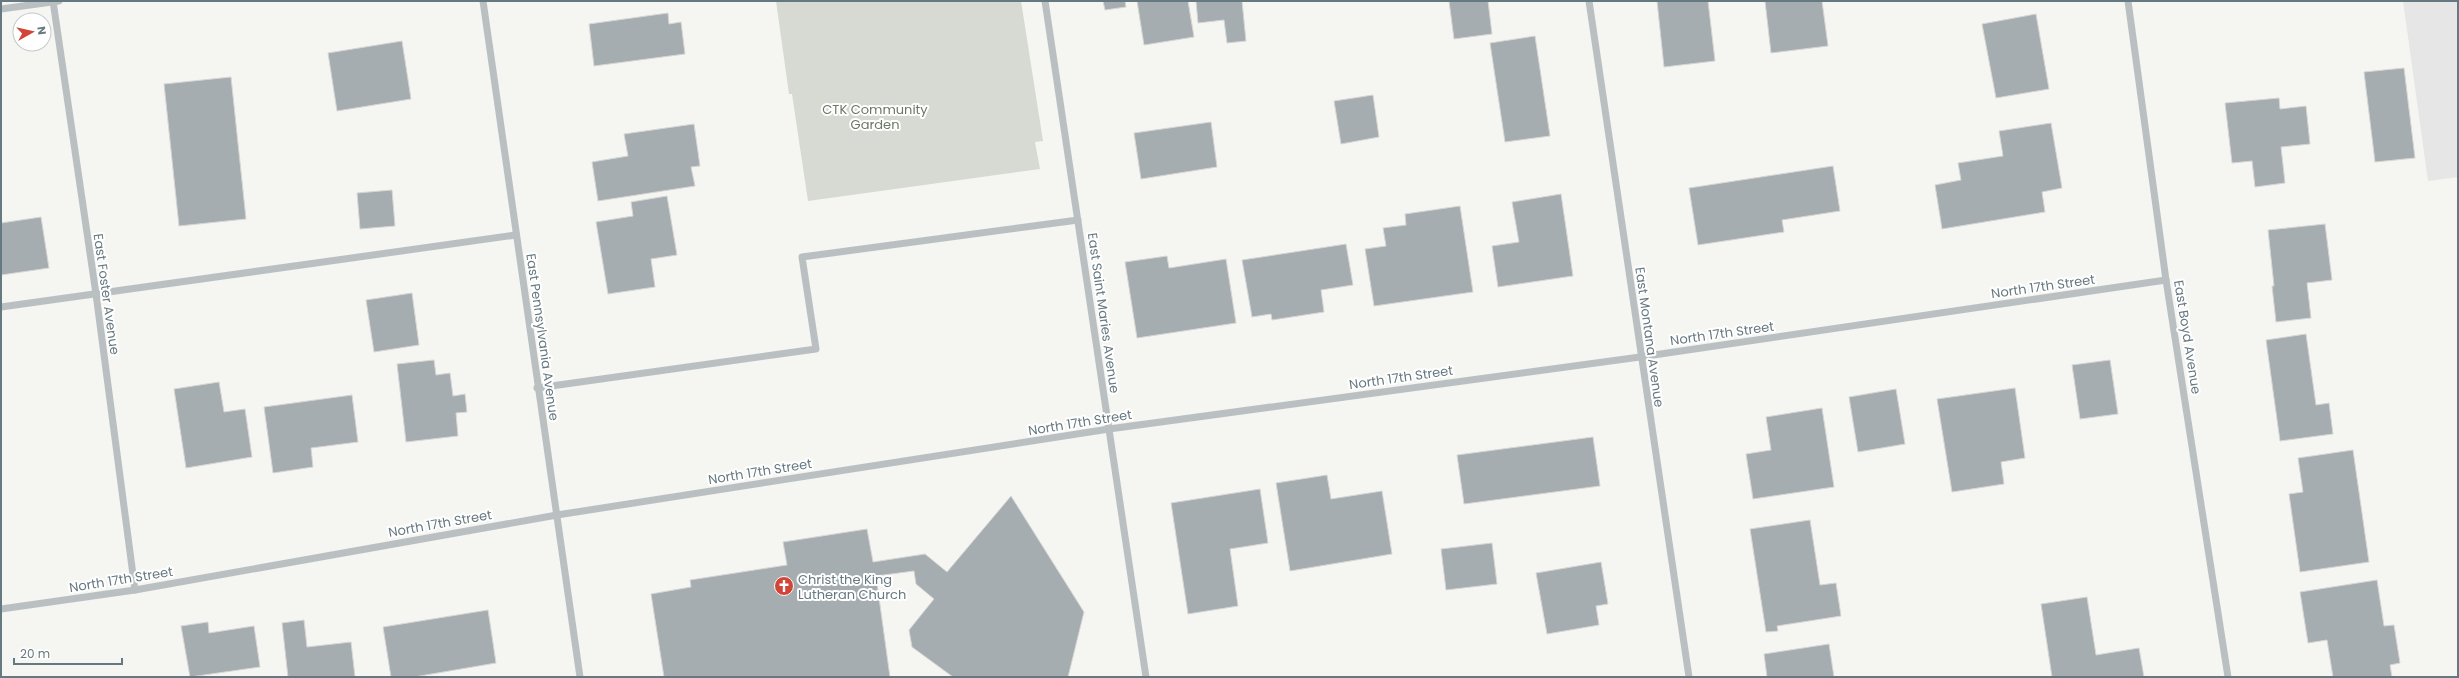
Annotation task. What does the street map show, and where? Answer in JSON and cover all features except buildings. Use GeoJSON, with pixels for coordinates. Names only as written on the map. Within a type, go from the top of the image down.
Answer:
{"type":"FeatureCollection","features":[{"type":"Feature","properties":{"kind":"street"},"geometry":{"type":"LineString","coordinates":[[1,9],[55,1]]}},
{"type":"Feature","properties":{"kind":"street","name":"East Foster Avenue"},"geometry":{"type":"LineString","coordinates":[[55,1],[135,590]]}},
{"type":"Feature","properties":{"kind":"street","name":"East Pennsylvania Avenue"},"geometry":{"type":"LineString","coordinates":[[483,1],[537,388],[558,515],[580,677]]}},
{"type":"Feature","properties":{"kind":"street","name":"East Saint Maries Avenue"},"geometry":{"type":"LineString","coordinates":[[1045,1],[1146,677]]}},
{"type":"Feature","properties":{"kind":"street","name":"East Montana Avenue"},"geometry":{"type":"LineString","coordinates":[[1589,1],[1640,357],[1690,677]]}},
{"type":"Feature","properties":{"kind":"street","name":"East Boyd Avenue"},"geometry":{"type":"LineString","coordinates":[[2128,1],[2166,280],[2228,677]]}},
{"type":"Feature","properties":{"kind":"street"},"geometry":{"type":"LineString","coordinates":[[537,388],[816,349],[802,257],[1078,220]]}},
{"type":"Feature","properties":{"kind":"street"},"geometry":{"type":"LineString","coordinates":[[1,307],[516,235]]}},
{"type":"Feature","properties":{"kind":"street","name":"North 17th Street"},"geometry":{"type":"LineString","coordinates":[[1,609],[135,590],[558,515],[1109,429],[1640,357],[2166,280]]}},
{"type":"Feature","properties":{"kind":"shaded area"},"geometry":{"type":"Polygon","coordinates":[[[2403,1],[2458,1],[2458,177],[2428,181],[2403,1]]]}},
{"type":"Feature","properties":{"kind":"green space","name":"CTK Community Garden"},"geometry":{"type":"Polygon","coordinates":[[[776,1],[1021,1],[1043,141],[1035,142],[1040,169],[808,201],[792,94],[789,94],[776,1]]]}},
{"type":"Feature","properties":{"kind":"place","name":"Christ the King Lutheran Church"},"geometry":{"type":"Point","coordinates":[784,586]}}]}
